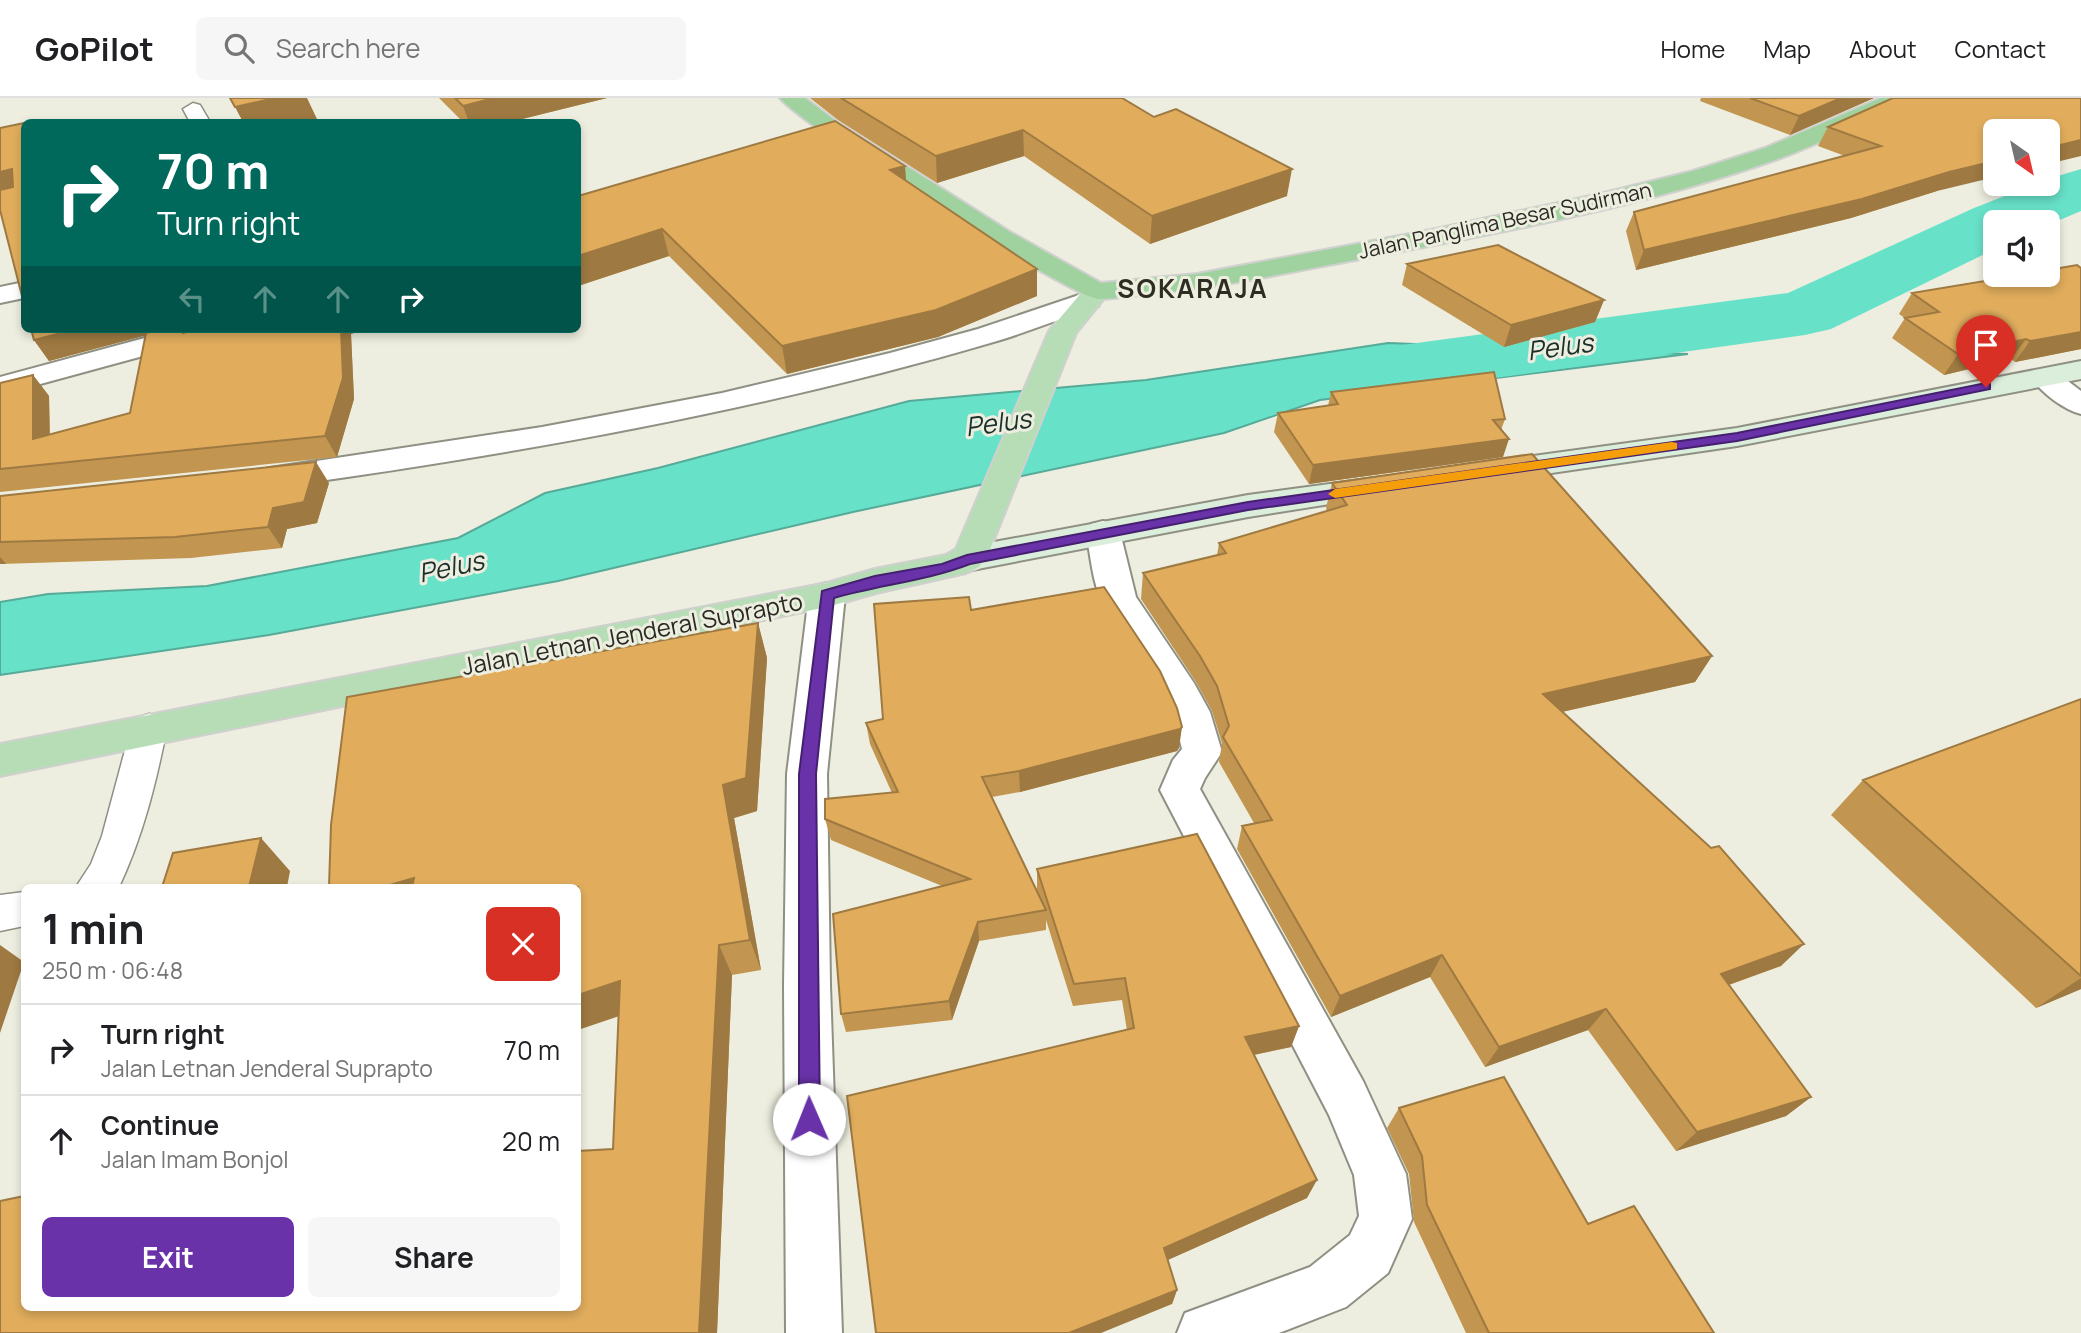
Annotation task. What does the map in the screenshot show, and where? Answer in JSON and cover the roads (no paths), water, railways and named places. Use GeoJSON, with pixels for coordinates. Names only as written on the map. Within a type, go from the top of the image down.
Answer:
{"type":"FeatureCollection","features":[{"type":"Feature","properties":{"kind":"highway"},"geometry":{"type":"LineString","coordinates":[[792,98],[829,127],[1093,295]]}},
{"type":"Feature","properties":{"kind":"highway","name":"Jalan Panglima Besar Sudirman"},"geometry":{"type":"LineString","coordinates":[[1093,295],[1209,280],[1431,238],[1600,201],[1701,176],[1773,153],[1899,98]]}},
{"type":"Feature","properties":{"kind":"main road"},"geometry":{"type":"LineString","coordinates":[[1093,295],[1063,331],[974,543],[1103,532],[1248,506],[1411,483]]}},
{"type":"Feature","properties":{"kind":"main road"},"geometry":{"type":"LineString","coordinates":[[1465,475],[1737,437],[2081,370]]}},
{"type":"Feature","properties":{"kind":"main road","name":"Jalan Letnan Jenderal Suprapto"},"geometry":{"type":"LineString","coordinates":[[0,760],[149,728],[827,595],[875,581],[944,568],[974,543]]}},
{"type":"Feature","properties":{"kind":"street"},"geometry":{"type":"LineString","coordinates":[[0,295],[21,291]]}},
{"type":"Feature","properties":{"kind":"street"},"geometry":{"type":"LineString","coordinates":[[242,481],[399,461],[533,439],[735,398],[992,334],[1093,295]]}},
{"type":"Feature","properties":{"kind":"street"},"geometry":{"type":"LineString","coordinates":[[0,386],[195,333]]}},
{"type":"Feature","properties":{"kind":"street"},"geometry":{"type":"LineString","coordinates":[[2046,378],[2081,405]]}},
{"type":"Feature","properties":{"kind":"street"},"geometry":{"type":"LineString","coordinates":[[1103,532],[1112,579],[1121,604],[1191,709],[1199,730],[1202,752],[1186,771],[1180,790],[1346,1098],[1380,1174],[1387,1219],[1369,1254],[1327,1288],[1205,1333]]}},
{"type":"Feature","properties":{"kind":"street"},"geometry":{"type":"LineString","coordinates":[[814,1333],[807,985],[807,774],[827,595]]}},
{"type":"Feature","properties":{"kind":"street"},"geometry":{"type":"LineString","coordinates":[[349,733],[364,686]]}},
{"type":"Feature","properties":{"kind":"lane"},"geometry":{"type":"LineString","coordinates":[[98,884],[109,870],[141,771],[149,728]]}},
{"type":"Feature","properties":{"kind":"lane"},"geometry":{"type":"LineString","coordinates":[[0,913],[21,910]]}},
{"type":"Feature","properties":{"kind":"water"},"geometry":{"type":"Polygon","coordinates":[[[1388,343],[1688,354],[1320,400],[1224,433],[853,512],[558,581],[269,635],[0,675],[0,602],[48,594],[207,586],[458,538],[545,493],[658,468],[909,401],[1146,380],[1388,343]]]}},
{"type":"Feature","properties":{"kind":"waterway","name":"Pelus"},"geometry":{"type":"LineString","coordinates":[[2027,210],[2081,188]]}},
{"type":"Feature","properties":{"kind":"waterway","name":"Pelus"},"geometry":{"type":"LineString","coordinates":[[1402,368],[1805,313],[1983,229]]}},
{"type":"Feature","properties":{"kind":"district","name":"SOKARAJA"},"geometry":{"type":"Point","coordinates":[1193,288]}}]}
